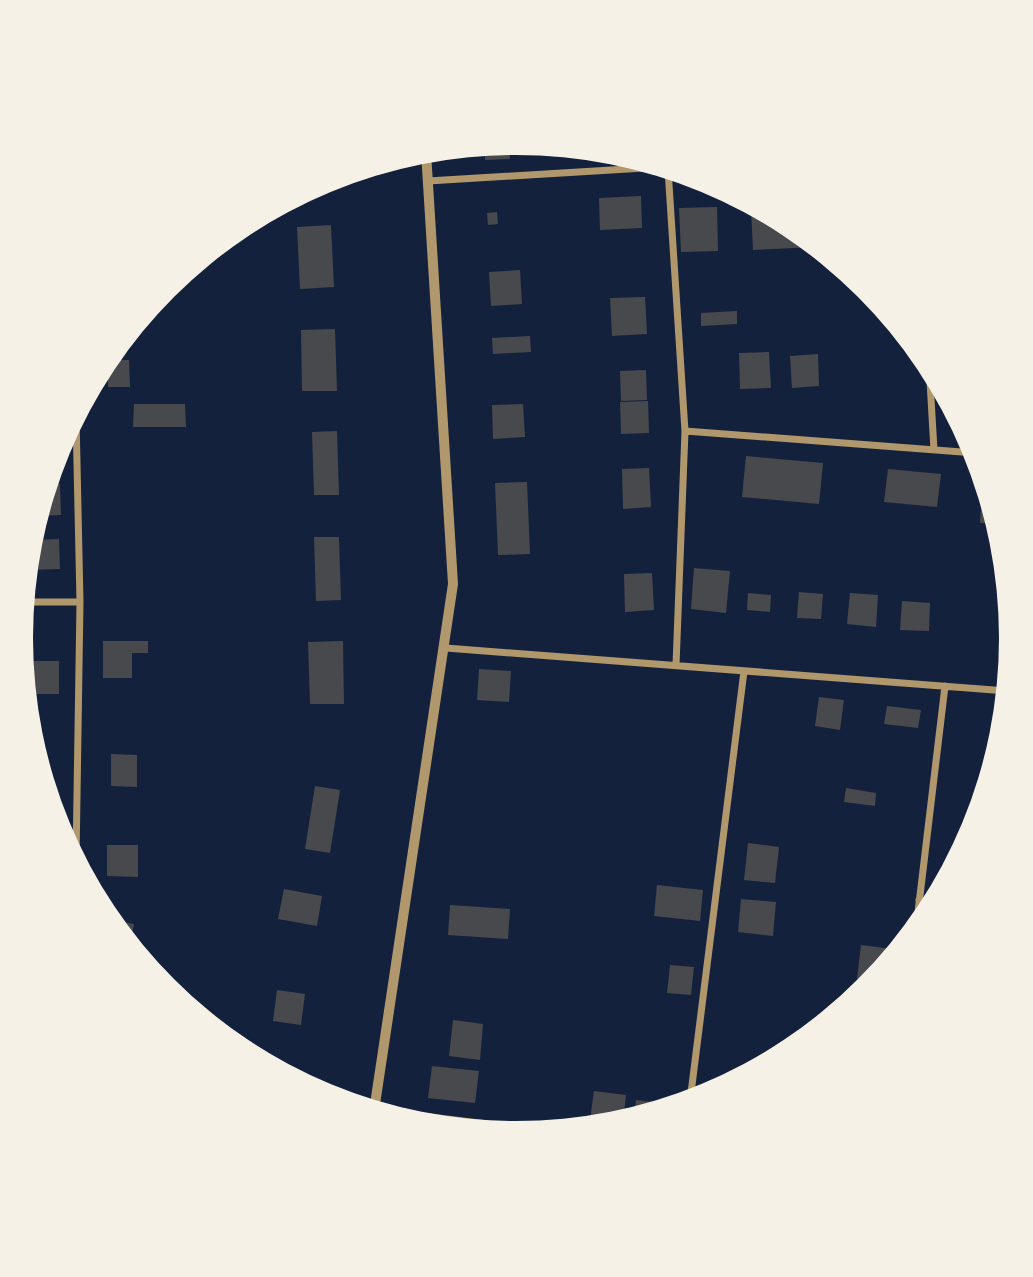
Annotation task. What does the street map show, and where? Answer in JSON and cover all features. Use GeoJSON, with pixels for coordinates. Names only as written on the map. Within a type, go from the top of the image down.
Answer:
{"type":"FeatureCollection","features":[{"type":"Feature","properties":{"kind":"street"},"geometry":{"type":"LineString","coordinates":[[376,1100],[446,648],[453,584],[427,164]]}},
{"type":"Feature","properties":{"kind":"street"},"geometry":{"type":"LineString","coordinates":[[428,181],[629,169]]}},
{"type":"Feature","properties":{"kind":"street"},"geometry":{"type":"LineString","coordinates":[[669,180],[685,431],[676,665]]}},
{"type":"Feature","properties":{"kind":"street"},"geometry":{"type":"LineString","coordinates":[[930,389],[933,450]]}},
{"type":"Feature","properties":{"kind":"street"},"geometry":{"type":"LineString","coordinates":[[685,431],[962,452]]}},
{"type":"Feature","properties":{"kind":"street"},"geometry":{"type":"LineString","coordinates":[[76,440],[80,603],[76,837]]}},
{"type":"Feature","properties":{"kind":"street"},"geometry":{"type":"LineString","coordinates":[[34,602],[80,603]]}},
{"type":"Feature","properties":{"kind":"street"},"geometry":{"type":"LineString","coordinates":[[446,648],[997,690]]}},
{"type":"Feature","properties":{"kind":"street"},"geometry":{"type":"LineString","coordinates":[[692,1089],[744,671]]}},
{"type":"Feature","properties":{"kind":"street"},"geometry":{"type":"LineString","coordinates":[[918,906],[945,686]]}},
{"type":"Feature","properties":{"kind":"building"},"geometry":{"type":"Polygon","coordinates":[[[510,155],[510,159],[485,160],[485,156],[510,155]]]}},
{"type":"Feature","properties":{"kind":"building"},"geometry":{"type":"Polygon","coordinates":[[[641,196],[642,228],[600,230],[599,198],[641,196]]]}},
{"type":"Feature","properties":{"kind":"building"},"geometry":{"type":"Polygon","coordinates":[[[717,207],[718,251],[681,252],[679,208],[717,207]]]}},
{"type":"Feature","properties":{"kind":"building"},"geometry":{"type":"Polygon","coordinates":[[[497,212],[498,224],[488,225],[487,213],[497,212]]]}},
{"type":"Feature","properties":{"kind":"building"},"geometry":{"type":"Polygon","coordinates":[[[751,216],[801,248],[753,250],[751,216]]]}},
{"type":"Feature","properties":{"kind":"building"},"geometry":{"type":"Polygon","coordinates":[[[331,225],[334,287],[300,289],[297,227],[331,225]]]}},
{"type":"Feature","properties":{"kind":"building"},"geometry":{"type":"Polygon","coordinates":[[[520,270],[522,304],[491,306],[489,272],[520,270]]]}},
{"type":"Feature","properties":{"kind":"building"},"geometry":{"type":"Polygon","coordinates":[[[645,297],[647,334],[612,336],[610,298],[645,297]]]}},
{"type":"Feature","properties":{"kind":"building"},"geometry":{"type":"Polygon","coordinates":[[[737,311],[737,324],[701,326],[701,313],[737,311]]]}},
{"type":"Feature","properties":{"kind":"building"},"geometry":{"type":"Polygon","coordinates":[[[335,329],[337,391],[302,391],[301,330],[335,329]]]}},
{"type":"Feature","properties":{"kind":"building"},"geometry":{"type":"Polygon","coordinates":[[[530,336],[531,352],[493,354],[492,338],[530,336]]]}},
{"type":"Feature","properties":{"kind":"building"},"geometry":{"type":"Polygon","coordinates":[[[769,352],[771,388],[740,389],[739,353],[769,352]]]}},
{"type":"Feature","properties":{"kind":"building"},"geometry":{"type":"Polygon","coordinates":[[[818,354],[819,386],[792,388],[790,356],[818,354]]]}},
{"type":"Feature","properties":{"kind":"building"},"geometry":{"type":"Polygon","coordinates":[[[122,360],[129,360],[130,387],[108,387],[108,381],[122,360]]]}},
{"type":"Feature","properties":{"kind":"building"},"geometry":{"type":"Polygon","coordinates":[[[646,370],[647,400],[621,401],[620,371],[646,370]]]}},
{"type":"Feature","properties":{"kind":"building"},"geometry":{"type":"Polygon","coordinates":[[[648,401],[649,433],[621,434],[620,402],[648,401]]]}},
{"type":"Feature","properties":{"kind":"building"},"geometry":{"type":"Polygon","coordinates":[[[134,404],[185,404],[186,427],[133,427],[134,404]]]}},
{"type":"Feature","properties":{"kind":"building"},"geometry":{"type":"Polygon","coordinates":[[[523,404],[525,437],[493,439],[492,405],[523,404]]]}},
{"type":"Feature","properties":{"kind":"building"},"geometry":{"type":"Polygon","coordinates":[[[337,431],[339,495],[314,495],[312,432],[337,431]]]}},
{"type":"Feature","properties":{"kind":"building"},"geometry":{"type":"Polygon","coordinates":[[[746,456],[823,463],[819,504],[742,497],[746,456]]]}},
{"type":"Feature","properties":{"kind":"building"},"geometry":{"type":"Polygon","coordinates":[[[649,468],[651,507],[623,509],[622,469],[649,468]]]}},
{"type":"Feature","properties":{"kind":"building"},"geometry":{"type":"Polygon","coordinates":[[[888,469],[941,474],[937,507],[884,502],[888,469]]]}},
{"type":"Feature","properties":{"kind":"building"},"geometry":{"type":"Polygon","coordinates":[[[527,482],[530,554],[498,555],[495,483],[527,482]]]}},
{"type":"Feature","properties":{"kind":"building"},"geometry":{"type":"Polygon","coordinates":[[[59,484],[61,515],[49,516],[50,513],[59,484]]]}},
{"type":"Feature","properties":{"kind":"building"},"geometry":{"type":"Polygon","coordinates":[[[981,507],[985,523],[980,523],[981,507]]]}},
{"type":"Feature","properties":{"kind":"building"},"geometry":{"type":"Polygon","coordinates":[[[314,537],[339,537],[341,600],[316,601],[314,537]]]}},
{"type":"Feature","properties":{"kind":"building"},"geometry":{"type":"Polygon","coordinates":[[[59,539],[60,569],[38,570],[44,540],[59,539]]]}},
{"type":"Feature","properties":{"kind":"building"},"geometry":{"type":"Polygon","coordinates":[[[694,568],[730,571],[726,613],[691,609],[694,568]]]}},
{"type":"Feature","properties":{"kind":"building"},"geometry":{"type":"Polygon","coordinates":[[[652,573],[654,610],[625,612],[624,574],[652,573]]]}},
{"type":"Feature","properties":{"kind":"building"},"geometry":{"type":"Polygon","coordinates":[[[799,592],[823,594],[821,619],[797,618],[799,592]]]}},
{"type":"Feature","properties":{"kind":"building"},"geometry":{"type":"Polygon","coordinates":[[[748,593],[771,595],[770,612],[747,610],[748,593]]]}},
{"type":"Feature","properties":{"kind":"building"},"geometry":{"type":"Polygon","coordinates":[[[850,593],[878,595],[876,627],[847,624],[850,593]]]}},
{"type":"Feature","properties":{"kind":"building"},"geometry":{"type":"Polygon","coordinates":[[[902,601],[930,603],[929,631],[900,630],[902,601]]]}},
{"type":"Feature","properties":{"kind":"building"},"geometry":{"type":"Polygon","coordinates":[[[103,641],[148,641],[148,653],[132,653],[132,678],[103,678],[103,641]]]}},
{"type":"Feature","properties":{"kind":"building"},"geometry":{"type":"Polygon","coordinates":[[[343,641],[344,704],[310,704],[308,642],[343,641]]]}},
{"type":"Feature","properties":{"kind":"building"},"geometry":{"type":"Polygon","coordinates":[[[34,661],[59,661],[59,694],[36,694],[34,661]]]}},
{"type":"Feature","properties":{"kind":"building"},"geometry":{"type":"Polygon","coordinates":[[[479,669],[511,671],[509,702],[477,700],[479,669]]]}},
{"type":"Feature","properties":{"kind":"building"},"geometry":{"type":"Polygon","coordinates":[[[819,697],[844,700],[840,730],[815,726],[819,697]]]}},
{"type":"Feature","properties":{"kind":"building"},"geometry":{"type":"Polygon","coordinates":[[[887,706],[921,710],[918,728],[884,724],[887,706]]]}},
{"type":"Feature","properties":{"kind":"building"},"geometry":{"type":"Polygon","coordinates":[[[111,754],[137,755],[137,787],[111,786],[111,754]]]}},
{"type":"Feature","properties":{"kind":"building"},"geometry":{"type":"Polygon","coordinates":[[[315,786],[340,790],[330,853],[305,849],[315,786]]]}},
{"type":"Feature","properties":{"kind":"building"},"geometry":{"type":"Polygon","coordinates":[[[846,788],[876,793],[875,806],[844,802],[846,788]]]}},
{"type":"Feature","properties":{"kind":"building"},"geometry":{"type":"Polygon","coordinates":[[[748,843],[779,847],[775,883],[744,880],[748,843]]]}},
{"type":"Feature","properties":{"kind":"building"},"geometry":{"type":"Polygon","coordinates":[[[107,845],[138,845],[138,877],[107,876],[107,845]]]}},
{"type":"Feature","properties":{"kind":"building"},"geometry":{"type":"Polygon","coordinates":[[[657,885],[703,890],[700,921],[654,916],[657,885]]]}},
{"type":"Feature","properties":{"kind":"building"},"geometry":{"type":"Polygon","coordinates":[[[284,889],[322,896],[317,926],[278,919],[284,889]]]}},
{"type":"Feature","properties":{"kind":"building"},"geometry":{"type":"Polygon","coordinates":[[[741,899],[776,902],[773,936],[738,932],[741,899]]]}},
{"type":"Feature","properties":{"kind":"building"},"geometry":{"type":"Polygon","coordinates":[[[450,905],[510,909],[508,939],[448,935],[450,905]]]}},
{"type":"Feature","properties":{"kind":"building"},"geometry":{"type":"Polygon","coordinates":[[[126,923],[134,924],[132,932],[126,923]]]}},
{"type":"Feature","properties":{"kind":"building"},"geometry":{"type":"Polygon","coordinates":[[[861,945],[887,948],[880,957],[857,981],[861,945]]]}},
{"type":"Feature","properties":{"kind":"building"},"geometry":{"type":"Polygon","coordinates":[[[670,965],[694,967],[691,995],[667,993],[670,965]]]}},
{"type":"Feature","properties":{"kind":"building"},"geometry":{"type":"Polygon","coordinates":[[[277,990],[305,994],[301,1025],[273,1021],[277,990]]]}},
{"type":"Feature","properties":{"kind":"building"},"geometry":{"type":"Polygon","coordinates":[[[453,1020],[483,1024],[480,1060],[449,1056],[453,1020]]]}},
{"type":"Feature","properties":{"kind":"building"},"geometry":{"type":"Polygon","coordinates":[[[432,1066],[479,1071],[475,1103],[428,1098],[432,1066]]]}},
{"type":"Feature","properties":{"kind":"building"},"geometry":{"type":"Polygon","coordinates":[[[594,1091],[626,1095],[624,1109],[591,1116],[594,1091]]]}},
{"type":"Feature","properties":{"kind":"building"},"geometry":{"type":"Polygon","coordinates":[[[636,1100],[652,1102],[642,1105],[635,1107],[636,1100]]]}}]}
